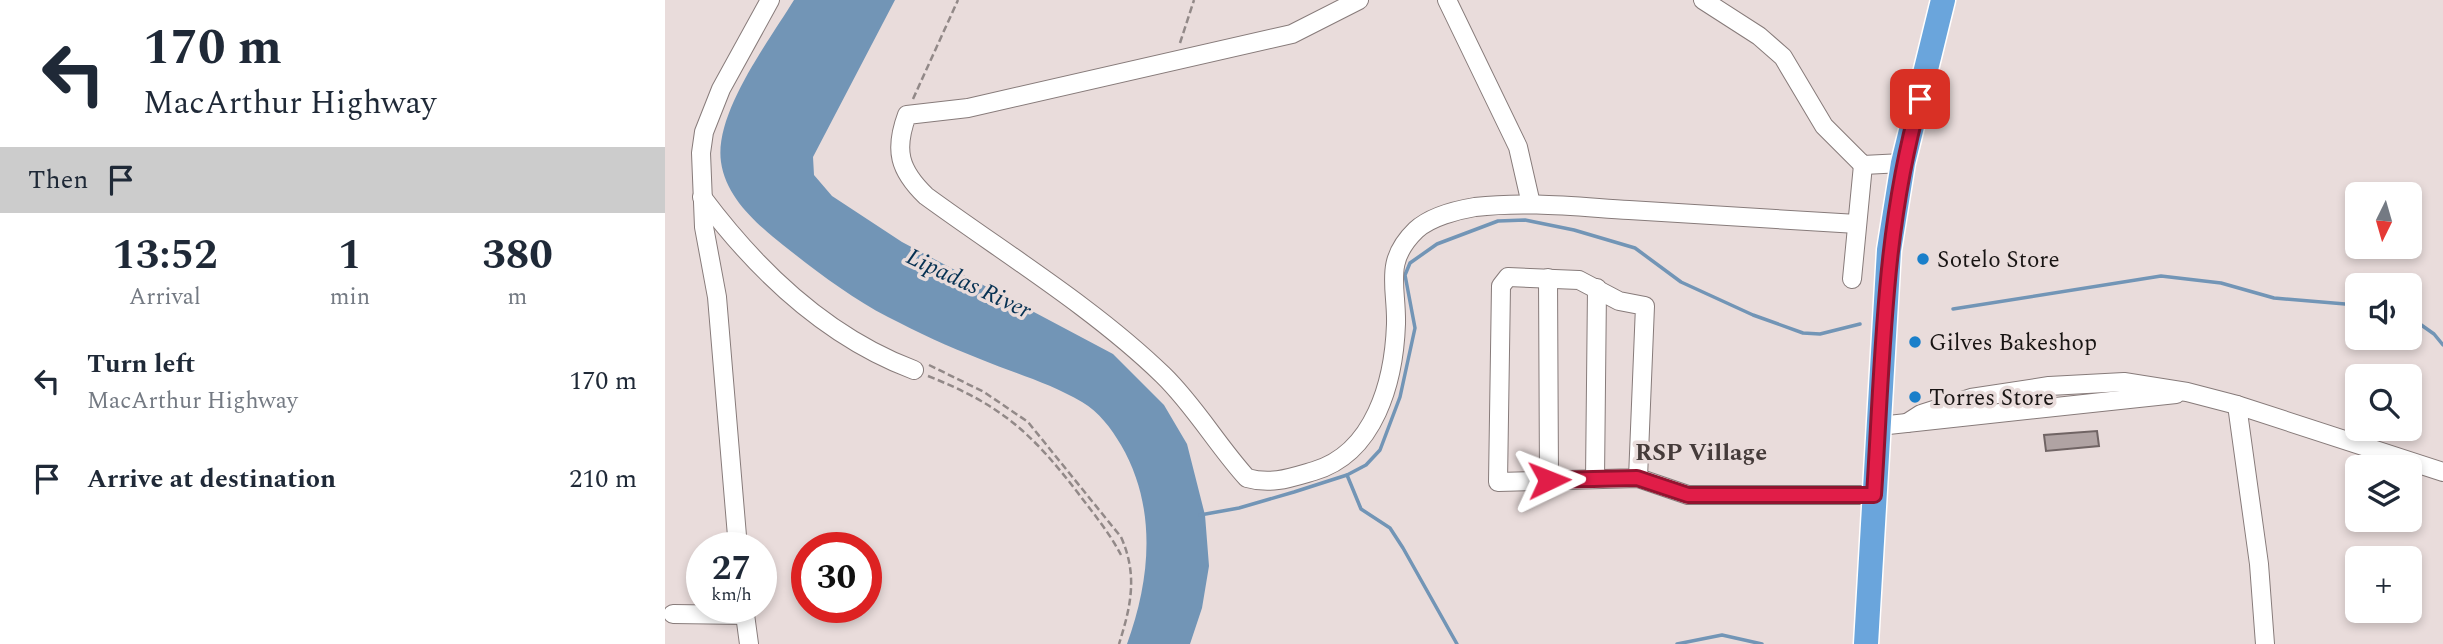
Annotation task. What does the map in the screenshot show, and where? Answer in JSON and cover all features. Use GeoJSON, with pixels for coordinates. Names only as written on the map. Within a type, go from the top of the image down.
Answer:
{"type":"FeatureCollection","features":[{"type":"Feature","properties":{"kind":"highway"},"geometry":{"type":"LineString","coordinates":[[1866,644],[1889,250],[1903,163],[1943,0]]}},
{"type":"Feature","properties":{"kind":"street"},"geometry":{"type":"LineString","coordinates":[[737,532],[717,297],[708,254],[702,197],[704,132],[721,89],[770,0]]}},
{"type":"Feature","properties":{"kind":"street"},"geometry":{"type":"LineString","coordinates":[[1359,0],[1292,34],[968,108],[907,115],[900,132],[902,166],[910,180],[926,196],[1108,326],[1142,354],[1192,406],[1247,478],[1261,482],[1280,481],[1326,468],[1354,449],[1378,413],[1393,352],[1396,321],[1392,287],[1395,264],[1405,243],[1419,228],[1444,215],[1472,208],[1531,204],[1857,224]]}},
{"type":"Feature","properties":{"kind":"street"},"geometry":{"type":"LineString","coordinates":[[1447,0],[1517,147],[1531,204]]}},
{"type":"Feature","properties":{"kind":"street"},"geometry":{"type":"LineString","coordinates":[[1703,0],[1735,19],[1783,57],[1824,126],[1863,165],[1903,163]]}},
{"type":"Feature","properties":{"kind":"street"},"geometry":{"type":"LineString","coordinates":[[1852,279],[1863,165]]}},
{"type":"Feature","properties":{"kind":"street"},"geometry":{"type":"LineString","coordinates":[[702,197],[765,272],[813,314],[880,357],[921,367]]}},
{"type":"Feature","properties":{"kind":"street"},"geometry":{"type":"LineString","coordinates":[[1637,478],[1645,306],[1619,301],[1580,280],[1515,276],[1504,280],[1501,286],[1499,482],[1637,478],[1688,495],[1874,495]]}},
{"type":"Feature","properties":{"kind":"street"},"geometry":{"type":"LineString","coordinates":[[1548,278],[1549,480]]}},
{"type":"Feature","properties":{"kind":"street"},"geometry":{"type":"LineString","coordinates":[[1595,479],[1597,288]]}},
{"type":"Feature","properties":{"kind":"street"},"geometry":{"type":"LineString","coordinates":[[1879,426],[1907,423],[1921,414],[1961,401],[2049,386],[2124,382],[2187,392],[2237,405],[2443,472]]}},
{"type":"Feature","properties":{"kind":"street"},"geometry":{"type":"LineString","coordinates":[[2237,405],[2258,551],[2265,644]]}},
{"type":"Feature","properties":{"kind":"street"},"geometry":{"type":"LineString","coordinates":[[673,614],[686,613]]}},
{"type":"Feature","properties":{"kind":"street"},"geometry":{"type":"LineString","coordinates":[[746,623],[749,644]]}},
{"type":"Feature","properties":{"kind":"path"},"geometry":{"type":"LineString","coordinates":[[907,115],[958,0]]}},
{"type":"Feature","properties":{"kind":"path"},"geometry":{"type":"LineString","coordinates":[[1177,59],[1194,0]]}},
{"type":"Feature","properties":{"kind":"path"},"geometry":{"type":"LineString","coordinates":[[921,367],[989,403],[1020,425],[1056,464],[1111,536],[1121,555]]}},
{"type":"Feature","properties":{"kind":"path"},"geometry":{"type":"LineString","coordinates":[[921,367],[984,392],[1028,422],[1121,537],[1130,557],[1133,589],[1119,644]]}},
{"type":"Feature","properties":{"kind":"water","name":"Lipadas River"},"geometry":{"type":"Polygon","coordinates":[[[794,0],[895,0],[813,157],[814,175],[832,196],[902,242],[1113,354],[1164,405],[1187,444],[1205,515],[1209,566],[1202,608],[1190,644],[1127,644],[1145,568],[1145,518],[1133,469],[1121,445],[1099,416],[1082,402],[1057,389],[968,354],[874,310],[783,245],[753,219],[736,199],[724,175],[721,162],[721,143],[726,122],[745,78],[794,0]]]}},
{"type":"Feature","properties":{"kind":"building"},"geometry":{"type":"Polygon","coordinates":[[[2097,431],[2099,446],[2046,451],[2044,435],[2097,431]]]}},
{"type":"Feature","properties":{"kind":"waterway"},"geometry":{"type":"LineString","coordinates":[[1200,515],[1239,508],[1294,492],[1347,475],[1366,465],[1380,450],[1400,397],[1415,328],[1405,275],[1410,263],[1437,244],[1498,221],[1525,220],[1574,230],[1635,248],[1681,282],[1753,315],[1803,333],[1820,334],[1860,324]]}},
{"type":"Feature","properties":{"kind":"waterway"},"geometry":{"type":"LineString","coordinates":[[1953,309],[2161,276],[2221,283],[2274,298],[2345,304]]}},
{"type":"Feature","properties":{"kind":"waterway"},"geometry":{"type":"LineString","coordinates":[[2422,326],[2443,345]]}},
{"type":"Feature","properties":{"kind":"waterway"},"geometry":{"type":"LineString","coordinates":[[1347,475],[1361,509],[1390,528],[1457,644]]}},
{"type":"Feature","properties":{"kind":"waterway"},"geometry":{"type":"LineString","coordinates":[[1677,644],[1722,635],[1762,644]]}},
{"type":"Feature","properties":{"kind":"place","name":"Sotelo Store"},"geometry":{"type":"Point","coordinates":[1923,259]}},
{"type":"Feature","properties":{"kind":"place","name":"Gilves Bakeshop"},"geometry":{"type":"Point","coordinates":[1915,342]}},
{"type":"Feature","properties":{"kind":"place","name":"Torres Store"},"geometry":{"type":"Point","coordinates":[1915,397]}},
{"type":"Feature","properties":{"kind":"district","name":"RSP Village"},"geometry":{"type":"Point","coordinates":[1701,452]}},
{"type":"Feature","properties":{"kind":"route"},"geometry":{"type":"LineString","coordinates":[[1549,480],[1637,478],[1649,480],[1675,493],[1688,495],[1874,495],[1892,224],[1903,163],[1920,99]]}}]}
